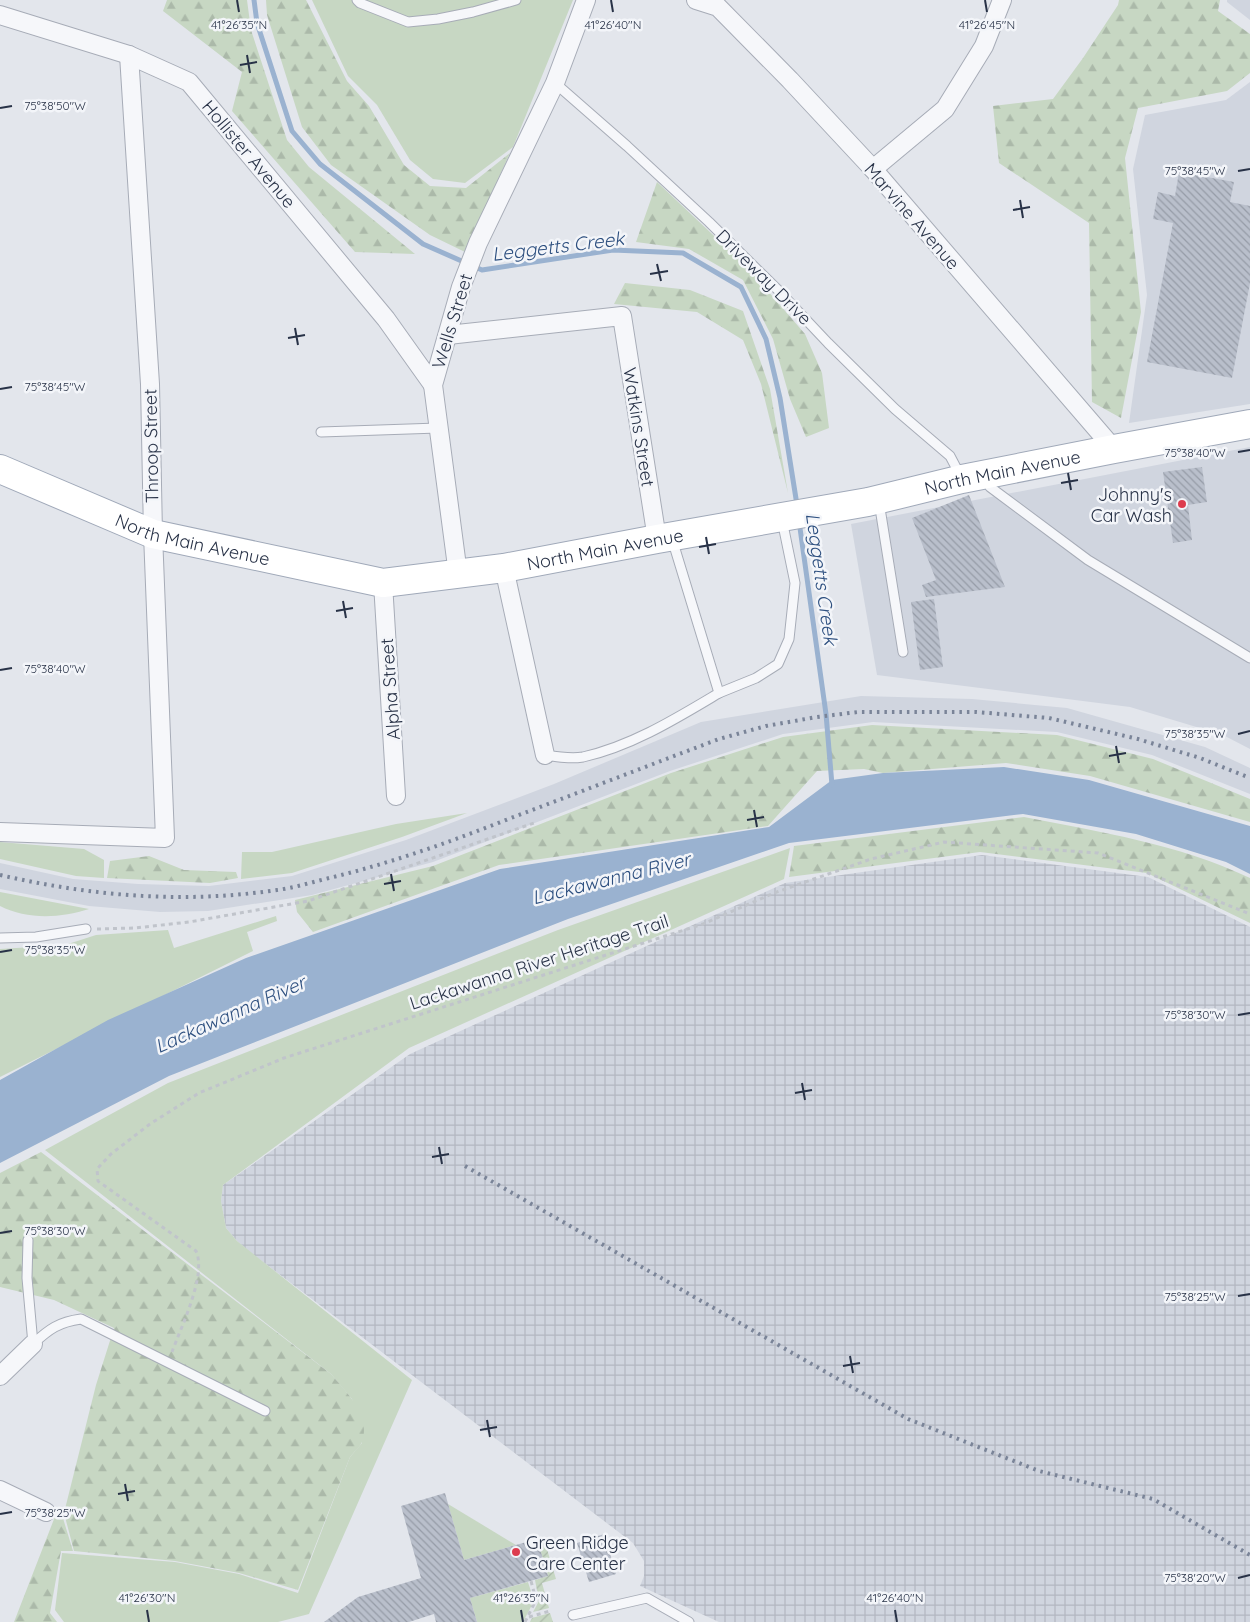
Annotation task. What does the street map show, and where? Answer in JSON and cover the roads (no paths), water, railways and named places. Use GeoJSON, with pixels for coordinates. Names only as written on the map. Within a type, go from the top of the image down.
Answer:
{"type":"FeatureCollection","features":[{"type":"Feature","properties":{"kind":"main road","name":"North Main Avenue"},"geometry":{"type":"LineString","coordinates":[[0,469],[153,534],[383,583],[504,568],[784,517],[878,499],[1114,448],[1250,424]]}},
{"type":"Feature","properties":{"kind":"street","name":"Wells Street"},"geometry":{"type":"LineString","coordinates":[[458,574],[433,385],[461,287],[478,243],[556,83],[586,0]]}},
{"type":"Feature","properties":{"kind":"street","name":"Marvine Avenue"},"geometry":{"type":"LineString","coordinates":[[696,0],[720,4],[873,169],[1114,448]]}},
{"type":"Feature","properties":{"kind":"street"},"geometry":{"type":"LineString","coordinates":[[873,169],[946,109],[984,46],[1002,0]]}},
{"type":"Feature","properties":{"kind":"street","name":"Hollister Avenue"},"geometry":{"type":"LineString","coordinates":[[0,15],[129,55],[189,82],[386,319],[433,385]]}},
{"type":"Feature","properties":{"kind":"street","name":"Throop Street"},"geometry":{"type":"LineString","coordinates":[[0,832],[165,838],[153,534],[150,384],[129,55]]}},
{"type":"Feature","properties":{"kind":"street","name":"Watkins Street"},"geometry":{"type":"LineString","coordinates":[[448,335],[622,316],[664,538]]}},
{"type":"Feature","properties":{"kind":"street"},"geometry":{"type":"LineString","coordinates":[[504,568],[545,755]]}},
{"type":"Feature","properties":{"kind":"street","name":"Alpha Street"},"geometry":{"type":"LineString","coordinates":[[383,583],[396,796]]}},
{"type":"Feature","properties":{"kind":"street"},"geometry":{"type":"LineString","coordinates":[[0,1376],[33,1344]]}},
{"type":"Feature","properties":{"kind":"street"},"geometry":{"type":"LineString","coordinates":[[0,1490],[46,1512]]}},
{"type":"Feature","properties":{"kind":"lane"},"geometry":{"type":"LineString","coordinates":[[357,0],[360,3],[408,22],[455,16],[516,0]]}},
{"type":"Feature","properties":{"kind":"lane","name":"Driveway Drive"},"geometry":{"type":"LineString","coordinates":[[556,83],[710,222],[895,410],[973,477],[990,487],[1088,560],[1250,658]]}},
{"type":"Feature","properties":{"kind":"lane"},"geometry":{"type":"LineString","coordinates":[[321,432],[438,428]]}},
{"type":"Feature","properties":{"kind":"lane"},"geometry":{"type":"LineString","coordinates":[[878,499],[904,652]]}},
{"type":"Feature","properties":{"kind":"lane"},"geometry":{"type":"LineString","coordinates":[[545,755],[562,758],[583,757],[634,740],[719,693],[756,678],[778,664],[789,639],[795,583],[784,517]]}},
{"type":"Feature","properties":{"kind":"lane"},"geometry":{"type":"LineString","coordinates":[[664,538],[719,693]]}},
{"type":"Feature","properties":{"kind":"lane"},"geometry":{"type":"LineString","coordinates":[[0,938],[36,937],[86,929]]}},
{"type":"Feature","properties":{"kind":"lane"},"geometry":{"type":"LineString","coordinates":[[28,1240],[26,1278],[33,1344]]}},
{"type":"Feature","properties":{"kind":"lane"},"geometry":{"type":"LineString","coordinates":[[33,1344],[48,1329],[66,1321],[81,1319],[265,1411]]}},
{"type":"Feature","properties":{"kind":"lane"},"geometry":{"type":"LineString","coordinates":[[573,1615],[647,1598],[689,1622]]}},
{"type":"Feature","properties":{"kind":"water","name":"Lackawanna River"},"geometry":{"type":"Polygon","coordinates":[[[1004,767],[1089,780],[1250,826],[1250,874],[1226,862],[1136,834],[1023,814],[789,843],[568,919],[169,1076],[0,1163],[0,1080],[108,1020],[246,958],[500,869],[769,827],[832,780],[883,773],[1004,767]]]}},
{"type":"Feature","properties":{"kind":"waterway","name":"Leggetts Creek"},"geometry":{"type":"LineString","coordinates":[[254,0],[257,23],[292,131],[320,164],[423,244],[482,270],[613,250],[683,253],[741,287],[766,339],[780,398],[797,505]]}},
{"type":"Feature","properties":{"kind":"waterway","name":"Leggetts Creek"},"geometry":{"type":"LineString","coordinates":[[799,521],[826,714],[832,785]]}},
{"type":"Feature","properties":{"kind":"railway"},"geometry":{"type":"LineString","coordinates":[[0,875],[69,888],[138,896],[207,897],[289,888],[372,867],[442,844],[719,739],[766,726],[858,712],[976,712],[1049,718],[1138,739],[1200,758],[1250,778]]}},
{"type":"Feature","properties":{"kind":"railway"},"geometry":{"type":"LineString","coordinates":[[465,1166],[908,1419],[1039,1471],[1153,1499],[1250,1555]]}},
{"type":"Feature","properties":{"kind":"place","name":"Johnny's Car Wash"},"geometry":{"type":"Point","coordinates":[1182,504]}},
{"type":"Feature","properties":{"kind":"place","name":"Green Ridge Care Center"},"geometry":{"type":"Point","coordinates":[516,1552]}}]}
